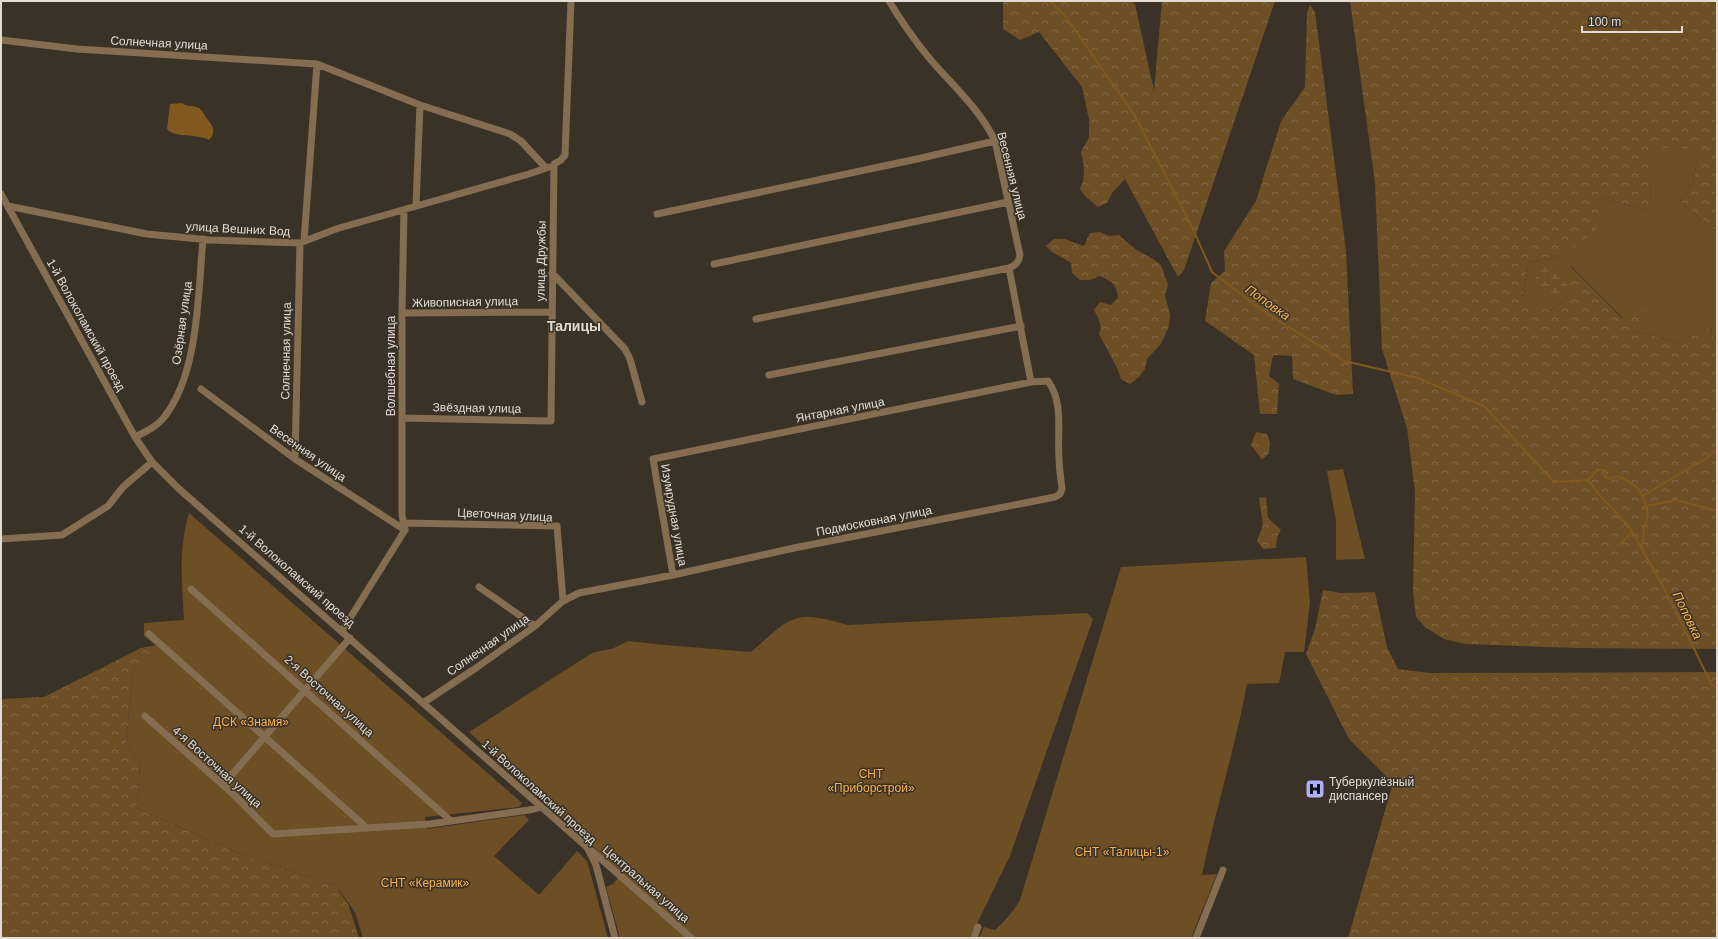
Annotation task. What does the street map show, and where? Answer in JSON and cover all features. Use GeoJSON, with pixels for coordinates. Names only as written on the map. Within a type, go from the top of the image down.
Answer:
{"type":"FeatureCollection","features":[{"type":"Feature","properties":{"kind":"street"},"geometry":{"type":"LineString","coordinates":[[554,164],[561,160],[565,155],[571,1]]}},
{"type":"Feature","properties":{"kind":"street","name":"Весенняя улица"},"geometry":{"type":"LineString","coordinates":[[888,1],[929,57],[980,116],[990,131],[994,141],[1020,255],[1020,260],[1016,265],[1009,268]]}},
{"type":"Feature","properties":{"kind":"street","name":"Солнечная улица"},"geometry":{"type":"LineString","coordinates":[[1,40],[77,49],[317,64],[420,105],[510,134],[521,141],[546,168]]}},
{"type":"Feature","properties":{"kind":"street","name":"Солнечная улица"},"geometry":{"type":"LineString","coordinates":[[295,459],[302,242],[317,64]]}},
{"type":"Feature","properties":{"kind":"street"},"geometry":{"type":"LineString","coordinates":[[416,206],[420,105]]}},
{"type":"Feature","properties":{"kind":"street"},"geometry":{"type":"LineString","coordinates":[[657,214],[917,159],[994,141]]}},
{"type":"Feature","properties":{"kind":"street","name":"улица Вешних Вод"},"geometry":{"type":"LineString","coordinates":[[8,206],[147,234],[203,239],[302,242],[336,229],[546,168],[554,164]]}},
{"type":"Feature","properties":{"kind":"street","name":"улица Дружбы"},"geometry":{"type":"LineString","coordinates":[[551,421],[551,312],[554,164]]}},
{"type":"Feature","properties":{"kind":"street","name":"1-й Волоколамский проезд"},"geometry":{"type":"LineString","coordinates":[[1,194],[135,437],[152,462],[178,488],[587,847],[596,865],[615,938]]}},
{"type":"Feature","properties":{"kind":"street"},"geometry":{"type":"LineString","coordinates":[[714,264],[1008,202]]}},
{"type":"Feature","properties":{"kind":"street","name":"Волшебная улица"},"geometry":{"type":"LineString","coordinates":[[404,210],[402,313],[402,515],[405,530]]}},
{"type":"Feature","properties":{"kind":"street","name":"Озёрная улица"},"geometry":{"type":"LineString","coordinates":[[135,437],[151,428],[164,417],[179,392],[190,360],[197,314],[203,239]]}},
{"type":"Feature","properties":{"kind":"street"},"geometry":{"type":"LineString","coordinates":[[756,319],[1009,268],[1031,382]]}},
{"type":"Feature","properties":{"kind":"street"},"geometry":{"type":"LineString","coordinates":[[552,273],[625,349],[632,366],[642,402]]}},
{"type":"Feature","properties":{"kind":"street","name":"Живописная улица"},"geometry":{"type":"LineString","coordinates":[[402,313],[551,312]]}},
{"type":"Feature","properties":{"kind":"street"},"geometry":{"type":"LineString","coordinates":[[769,375],[1021,326]]}},
{"type":"Feature","properties":{"kind":"street","name":"Подмосковная улица"},"geometry":{"type":"LineString","coordinates":[[563,601],[579,593],[673,575],[801,547],[1055,497],[1060,494],[1062,489],[1059,457],[1060,435],[1057,398],[1048,381],[1031,382]]}},
{"type":"Feature","properties":{"kind":"street","name":"Янтарная улица"},"geometry":{"type":"LineString","coordinates":[[653,459],[1031,382]]}},
{"type":"Feature","properties":{"kind":"street","name":"Весенняя улица"},"geometry":{"type":"LineString","coordinates":[[201,389],[295,459],[405,530]]}},
{"type":"Feature","properties":{"kind":"street","name":"Звёздная улица"},"geometry":{"type":"LineString","coordinates":[[402,418],[551,421]]}},
{"type":"Feature","properties":{"kind":"street","name":"Изумрудная улица"},"geometry":{"type":"LineString","coordinates":[[653,459],[673,575]]}},
{"type":"Feature","properties":{"kind":"street"},"geometry":{"type":"LineString","coordinates":[[1,539],[62,535],[108,506],[123,487],[152,462]]}},
{"type":"Feature","properties":{"kind":"street","name":"Цветочная улица"},"geometry":{"type":"LineString","coordinates":[[403,523],[557,526],[563,601]]}},
{"type":"Feature","properties":{"kind":"street"},"geometry":{"type":"LineString","coordinates":[[342,631],[405,530]]}},
{"type":"Feature","properties":{"kind":"street"},"geometry":{"type":"LineString","coordinates":[[479,587],[535,626]]}},
{"type":"Feature","properties":{"kind":"street","name":"2-я Восточная улица"},"geometry":{"type":"LineString","coordinates":[[192,589],[451,821]]}},
{"type":"Feature","properties":{"kind":"street","name":"Солнечная улица"},"geometry":{"type":"LineString","coordinates":[[423,703],[535,626],[563,601]]}},
{"type":"Feature","properties":{"kind":"street"},"geometry":{"type":"LineString","coordinates":[[149,634],[367,828],[451,821],[541,807]]}},
{"type":"Feature","properties":{"kind":"street"},"geometry":{"type":"LineString","coordinates":[[222,785],[350,638]]}},
{"type":"Feature","properties":{"kind":"street","name":"4-я Восточная улица"},"geometry":{"type":"LineString","coordinates":[[145,716],[222,785],[273,834],[367,828]]}},
{"type":"Feature","properties":{"kind":"street","name":"Центральная улица"},"geometry":{"type":"LineString","coordinates":[[587,847],[691,938]]}},
{"type":"Feature","properties":{"kind":"street"},"geometry":{"type":"LineString","coordinates":[[1196,938],[1223,870]]}},
{"type":"Feature","properties":{"kind":"street"},"geometry":{"type":"LineString","coordinates":[[974,938],[978,927]]}},
{"type":"Feature","properties":{"kind":"green space"},"geometry":{"type":"Polygon","coordinates":[[[1003,1],[1131,1],[1135,4],[1154,91],[1162,1],[1275,1],[1184,270],[1178,277],[1125,179],[1112,193],[1107,203],[1098,207],[1085,196],[1080,189],[1084,170],[1081,152],[1089,137],[1089,119],[1082,87],[1039,32],[1020,40],[1003,29],[1003,1]]]}},
{"type":"Feature","properties":{"kind":"green space"},"geometry":{"type":"Polygon","coordinates":[[[1350,1],[1717,1],[1717,233],[1680,201],[1693,183],[1699,148],[1650,148],[1651,211],[1599,198],[1596,231],[1562,255],[1529,262],[1522,298],[1551,311],[1570,294],[1570,266],[1622,318],[1643,310],[1636,331],[1679,343],[1709,326],[1717,345],[1717,649],[1576,648],[1465,644],[1444,639],[1425,627],[1416,617],[1413,591],[1415,492],[1407,428],[1382,349],[1375,183],[1350,1]]]}},
{"type":"Feature","properties":{"kind":"green space"},"geometry":{"type":"Polygon","coordinates":[[[1310,5],[1315,12],[1346,251],[1353,394],[1336,395],[1293,379],[1292,356],[1273,355],[1269,376],[1279,384],[1277,414],[1260,414],[1254,355],[1205,321],[1211,283],[1225,271],[1224,251],[1256,201],[1281,121],[1305,87],[1307,13],[1310,5]]]}},
{"type":"Feature","properties":{"kind":"green space"},"geometry":{"type":"Polygon","coordinates":[[[1649,148],[1699,148],[1693,183],[1680,201],[1717,233],[1717,345],[1709,326],[1679,343],[1636,331],[1571,266],[1570,294],[1551,311],[1522,299],[1529,262],[1562,255],[1599,198],[1651,211],[1649,148]]]}},
{"type":"Feature","properties":{"kind":"green space"},"geometry":{"type":"Polygon","coordinates":[[[1100,232],[1110,236],[1119,235],[1135,249],[1161,265],[1168,285],[1165,295],[1170,315],[1169,326],[1161,344],[1147,359],[1145,369],[1139,377],[1130,384],[1121,379],[1118,370],[1099,334],[1100,325],[1094,310],[1100,302],[1111,305],[1118,298],[1115,286],[1100,276],[1090,280],[1080,280],[1072,273],[1071,263],[1055,254],[1046,246],[1054,239],[1065,239],[1084,246],[1090,233],[1100,232]]]}},
{"type":"Feature","properties":{"kind":"green space"},"geometry":{"type":"Polygon","coordinates":[[[1541,265],[1557,267],[1566,285],[1556,297],[1540,292],[1534,282],[1541,265]]]}},
{"type":"Feature","properties":{"kind":"green space"},"geometry":{"type":"Polygon","coordinates":[[[1256,432],[1267,434],[1270,443],[1269,453],[1262,460],[1251,445],[1256,432]]]}},
{"type":"Feature","properties":{"kind":"green space"},"geometry":{"type":"Polygon","coordinates":[[[1343,469],[1365,559],[1336,560],[1336,521],[1327,471],[1343,469]]]}},
{"type":"Feature","properties":{"kind":"green space"},"geometry":{"type":"Polygon","coordinates":[[[1266,497],[1268,518],[1281,530],[1277,537],[1276,548],[1263,549],[1257,541],[1263,525],[1259,498],[1266,497]]]}},
{"type":"Feature","properties":{"kind":"green space","name":"ДСК «Знамя»"},"geometry":{"type":"Polygon","coordinates":[[[189,513],[522,803],[519,807],[425,817],[427,829],[524,815],[529,820],[494,856],[539,895],[577,851],[587,861],[608,938],[363,938],[355,912],[336,886],[243,855],[137,808],[140,764],[126,743],[133,671],[155,645],[144,636],[144,623],[184,620],[182,553],[183,540],[189,513]]]}},
{"type":"Feature","properties":{"kind":"green space","name":"СНТ «Талицы-1»"},"geometry":{"type":"Polygon","coordinates":[[[1306,557],[1310,602],[1304,652],[1285,652],[1279,683],[1247,684],[1237,732],[1202,875],[1217,874],[1191,938],[979,938],[984,927],[995,930],[999,927],[1020,900],[1121,567],[1306,557]]]}},
{"type":"Feature","properties":{"kind":"green space"},"geometry":{"type":"Polygon","coordinates":[[[1323,590],[1341,593],[1375,592],[1387,647],[1398,669],[1430,673],[1717,672],[1717,938],[1348,938],[1393,783],[1349,739],[1306,654],[1315,629],[1323,590]]]}},
{"type":"Feature","properties":{"kind":"green space","name":"СНТ «Приборстрой»"},"geometry":{"type":"Polygon","coordinates":[[[1087,613],[1093,619],[1010,856],[970,938],[620,938],[606,887],[613,884],[622,873],[469,732],[592,653],[614,648],[628,641],[751,652],[785,623],[804,617],[815,617],[848,625],[1087,613]]]}},
{"type":"Feature","properties":{"kind":"green space"},"geometry":{"type":"Polygon","coordinates":[[[156,645],[133,671],[126,743],[140,764],[137,808],[243,855],[336,886],[349,906],[359,938],[1,938],[1,699],[44,697],[141,648],[156,645]]]}},
{"type":"Feature","properties":{"kind":"shaded area"},"geometry":{"type":"Polygon","coordinates":[[[182,103],[201,109],[213,127],[213,133],[209,140],[176,134],[167,129],[170,104],[182,103]]]}},
{"type":"Feature","properties":{"kind":"waterway","name":"Поповка"},"geometry":{"type":"LineString","coordinates":[[1050,1],[1066,17],[1135,116],[1193,229],[1212,272],[1263,311],[1344,361],[1418,378],[1484,406],[1554,482],[1588,480],[1630,528],[1664,588],[1712,685],[1717,689]]}},
{"type":"Feature","properties":{"kind":"waterway"},"geometry":{"type":"LineString","coordinates":[[1642,496],[1707,458],[1717,450]]}},
{"type":"Feature","properties":{"kind":"waterway","name":"Поповка"},"geometry":{"type":"LineString","coordinates":[[1588,480],[1597,470],[1606,470],[1605,477],[1610,479],[1617,476],[1638,488],[1644,500],[1648,515],[1644,529],[1642,548]]}},
{"type":"Feature","properties":{"kind":"waterway"},"geometry":{"type":"LineString","coordinates":[[1646,506],[1677,500],[1717,511]]}},
{"type":"Feature","properties":{"kind":"waterway"},"geometry":{"type":"LineString","coordinates":[[1618,546],[1632,532]]}},
{"type":"Feature","properties":{"kind":"place","name":"Туберкулёзный диспансер"},"geometry":{"type":"Point","coordinates":[1315,789]}},
{"type":"Feature","properties":{"kind":"district","name":"Талицы"},"geometry":{"type":"Point","coordinates":[574,326]}},
{"type":"Feature","properties":{"kind":"park label","name":"СНТ «Керамик»"},"geometry":{"type":"Point","coordinates":[425,883]}}]}
